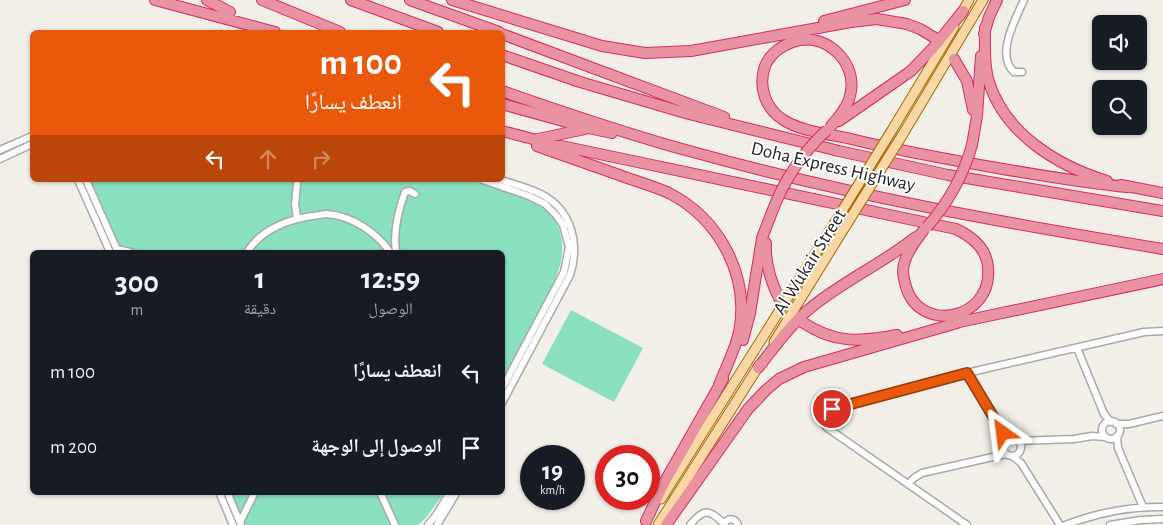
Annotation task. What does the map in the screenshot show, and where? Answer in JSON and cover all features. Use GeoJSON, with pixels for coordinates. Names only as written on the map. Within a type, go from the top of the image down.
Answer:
{"type":"FeatureCollection","features":[{"type":"Feature","properties":{"kind":"highway"},"geometry":{"type":"LineString","coordinates":[[154,0],[267,30]]}},
{"type":"Feature","properties":{"kind":"highway"},"geometry":{"type":"LineString","coordinates":[[207,0],[230,12]]}},
{"type":"Feature","properties":{"kind":"highway"},"geometry":{"type":"LineString","coordinates":[[262,0],[335,30]]}},
{"type":"Feature","properties":{"kind":"highway"},"geometry":{"type":"LineString","coordinates":[[352,0],[433,30]]}},
{"type":"Feature","properties":{"kind":"highway"},"geometry":{"type":"LineString","coordinates":[[410,0],[493,30]]}},
{"type":"Feature","properties":{"kind":"highway"},"geometry":{"type":"LineString","coordinates":[[452,0],[581,40],[625,51],[669,53],[691,51],[850,22],[877,19],[907,24],[935,38]]}},
{"type":"Feature","properties":{"kind":"highway"},"geometry":{"type":"LineString","coordinates":[[745,42],[905,0]]}},
{"type":"Feature","properties":{"kind":"highway"},"geometry":{"type":"LineString","coordinates":[[505,133],[534,140],[956,230],[968,235],[980,246],[988,263],[989,273],[985,290],[973,307],[963,313],[952,316],[928,313],[914,302],[908,294],[903,278],[905,260],[909,251],[925,229],[939,213],[963,171],[972,145],[978,104],[980,58],[986,28],[997,0]]}},
{"type":"Feature","properties":{"kind":"highway"},"geometry":{"type":"LineString","coordinates":[[829,128],[911,71],[934,47],[962,12]]}},
{"type":"Feature","properties":{"kind":"highway"},"geometry":{"type":"LineString","coordinates":[[986,28],[986,60],[989,82],[998,103],[1016,127],[1044,151],[1062,162],[1085,173],[1127,187]]}},
{"type":"Feature","properties":{"kind":"highway"},"geometry":{"type":"LineString","coordinates":[[505,34],[692,104],[755,130]]}},
{"type":"Feature","properties":{"kind":"highway"},"geometry":{"type":"LineString","coordinates":[[645,523],[664,483],[735,358],[747,327],[762,238],[783,184],[807,150],[829,128],[844,110],[851,91],[850,71],[845,62],[833,49],[814,40],[791,42],[781,48],[767,62],[763,73],[762,90],[774,113],[791,124],[886,148],[941,159],[1163,194]]}},
{"type":"Feature","properties":{"kind":"highway","name":"Doha Express Highway"},"geometry":{"type":"LineString","coordinates":[[505,56],[619,94],[690,114],[863,157],[948,175],[1163,211]]}},
{"type":"Feature","properties":{"kind":"highway"},"geometry":{"type":"LineString","coordinates":[[954,60],[963,73],[970,91],[974,128]]}},
{"type":"Feature","properties":{"kind":"highway","name":"Doha Express Highway"},"geometry":{"type":"LineString","coordinates":[[505,92],[652,141],[796,178],[971,216],[1163,249]]}},
{"type":"Feature","properties":{"kind":"highway"},"geometry":{"type":"LineString","coordinates":[[505,105],[588,128],[652,141]]}},
{"type":"Feature","properties":{"kind":"highway"},"geometry":{"type":"LineString","coordinates":[[534,140],[588,128]]}},
{"type":"Feature","properties":{"kind":"highway"},"geometry":{"type":"LineString","coordinates":[[505,133],[667,192],[684,202],[708,222],[724,245],[734,267],[739,286],[741,307],[737,341],[719,385]]}},
{"type":"Feature","properties":{"kind":"highway"},"geometry":{"type":"LineString","coordinates":[[770,216],[766,252],[767,264],[772,283],[780,298]]}},
{"type":"Feature","properties":{"kind":"highway"},"geometry":{"type":"LineString","coordinates":[[758,368],[788,330],[825,296],[906,244],[925,229]]}},
{"type":"Feature","properties":{"kind":"highway"},"geometry":{"type":"LineString","coordinates":[[802,322],[823,334],[844,340],[856,341],[957,323],[1163,279]]}},
{"type":"Feature","properties":{"kind":"highway"},"geometry":{"type":"LineString","coordinates":[[666,525],[748,409],[766,390],[780,380],[804,367],[957,323]]}},
{"type":"Feature","properties":{"kind":"main road","name":"Al Wukair Street"},"geometry":{"type":"LineString","coordinates":[[645,523],[834,224],[970,0]]}},
{"type":"Feature","properties":{"kind":"main road","name":"Al Wukair Street"},"geometry":{"type":"LineString","coordinates":[[658,525],[903,134],[983,0]]}},
{"type":"Feature","properties":{"kind":"street"},"geometry":{"type":"LineString","coordinates":[[1022,72],[1014,72],[1009,66],[1007,46],[1009,35],[1024,0]]}},
{"type":"Feature","properties":{"kind":"street"},"geometry":{"type":"LineString","coordinates":[[0,150],[30,137]]}},
{"type":"Feature","properties":{"kind":"street"},"geometry":{"type":"LineString","coordinates":[[0,159],[30,145]]}},
{"type":"Feature","properties":{"kind":"street"},"geometry":{"type":"LineString","coordinates":[[505,181],[536,192],[556,204],[570,224],[575,247],[570,275],[505,397]]}},
{"type":"Feature","properties":{"kind":"street"},"geometry":{"type":"LineString","coordinates":[[79,182],[114,250]]}},
{"type":"Feature","properties":{"kind":"street"},"geometry":{"type":"LineString","coordinates":[[87,182],[115,250]]}},
{"type":"Feature","properties":{"kind":"street"},"geometry":{"type":"LineString","coordinates":[[489,182],[530,196],[545,204],[563,225],[569,247],[567,265],[564,272],[505,383]]}},
{"type":"Feature","properties":{"kind":"street"},"geometry":{"type":"LineString","coordinates":[[297,184],[295,204],[297,218]]}},
{"type":"Feature","properties":{"kind":"street"},"geometry":{"type":"LineString","coordinates":[[396,250],[394,243],[396,222],[401,203],[405,192],[414,194]]}},
{"type":"Feature","properties":{"kind":"street"},"geometry":{"type":"LineString","coordinates":[[248,250],[265,232],[297,218],[326,214],[346,218],[364,227],[382,240],[389,250]]}},
{"type":"Feature","properties":{"kind":"street"},"geometry":{"type":"LineString","coordinates":[[967,525],[826,427],[823,421],[824,414],[832,409],[967,373],[1144,332],[1163,331]]}},
{"type":"Feature","properties":{"kind":"street"},"geometry":{"type":"LineString","coordinates":[[1077,348],[1104,414],[1118,426],[1118,448],[1141,507],[1141,520]]}},
{"type":"Feature","properties":{"kind":"street"},"geometry":{"type":"LineString","coordinates":[[967,373],[1003,433],[1007,450],[1021,463],[1060,525]]}},
{"type":"Feature","properties":{"kind":"street"},"geometry":{"type":"LineString","coordinates":[[1104,414],[1102,431],[1118,448]]}},
{"type":"Feature","properties":{"kind":"street"},"geometry":{"type":"LineString","coordinates":[[1092,436],[1103,426],[1114,423],[1129,424],[1163,416]]}},
{"type":"Feature","properties":{"kind":"street"},"geometry":{"type":"LineString","coordinates":[[908,484],[922,473],[996,455],[1018,444],[1029,441],[1074,440],[1092,436],[1107,438],[1118,434],[1129,424]]}},
{"type":"Feature","properties":{"kind":"street"},"geometry":{"type":"LineString","coordinates":[[1003,433],[1018,444],[1021,463]]}},
{"type":"Feature","properties":{"kind":"street"},"geometry":{"type":"LineString","coordinates":[[1007,450],[1018,444]]}},
{"type":"Feature","properties":{"kind":"street"},"geometry":{"type":"LineString","coordinates":[[221,495],[238,524]]}},
{"type":"Feature","properties":{"kind":"street"},"geometry":{"type":"LineString","coordinates":[[228,495],[238,524]]}},
{"type":"Feature","properties":{"kind":"street"},"geometry":{"type":"LineString","coordinates":[[238,524],[253,495]]}},
{"type":"Feature","properties":{"kind":"street"},"geometry":{"type":"LineString","coordinates":[[381,495],[395,525]]}},
{"type":"Feature","properties":{"kind":"street"},"geometry":{"type":"LineString","coordinates":[[428,525],[448,495]]}},
{"type":"Feature","properties":{"kind":"street"},"geometry":{"type":"LineString","coordinates":[[437,525],[455,495]]}},
{"type":"Feature","properties":{"kind":"street"},"geometry":{"type":"LineString","coordinates":[[1066,525],[1094,515],[1141,507],[1163,507]]}},
{"type":"Feature","properties":{"kind":"street"},"geometry":{"type":"LineString","coordinates":[[1152,507],[1150,513],[1152,520]]}},
{"type":"Feature","properties":{"kind":"street"},"geometry":{"type":"LineString","coordinates":[[690,525],[700,513],[705,512],[714,515],[724,524],[729,519],[732,519],[738,525]]}},
{"type":"Feature","properties":{"kind":"street"},"geometry":{"type":"LineString","coordinates":[[1110,525],[1141,520],[1163,520]]}},
{"type":"Feature","properties":{"kind":"green space"},"geometry":{"type":"Polygon","coordinates":[[[89,182],[484,182],[530,198],[545,208],[557,223],[562,239],[560,264],[551,289],[505,376],[505,250],[120,250],[89,182]]]}},
{"type":"Feature","properties":{"kind":"green space"},"geometry":{"type":"Polygon","coordinates":[[[571,310],[643,348],[614,402],[542,364],[571,310]]]}},
{"type":"Feature","properties":{"kind":"green space"},"geometry":{"type":"Polygon","coordinates":[[[229,495],[443,495],[425,519],[418,525],[243,525],[229,495]]]}},
{"type":"Feature","properties":{"kind":"route"},"geometry":{"type":"LineString","coordinates":[[832,409],[967,373],[1003,433]]}}]}
